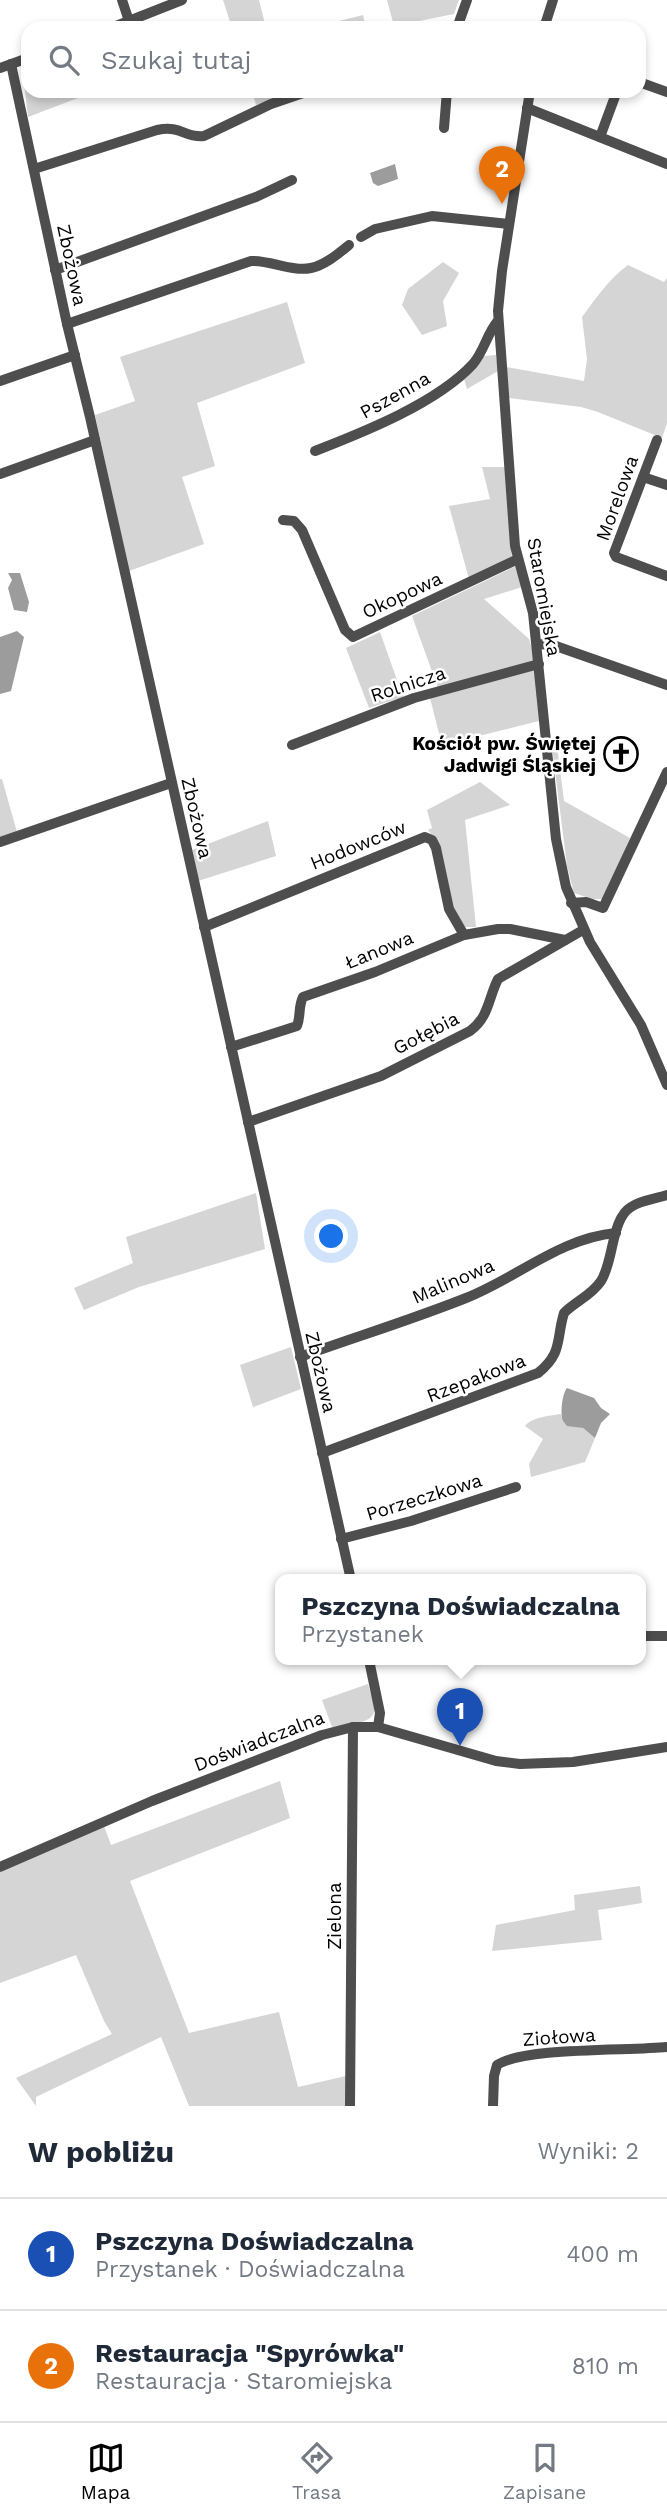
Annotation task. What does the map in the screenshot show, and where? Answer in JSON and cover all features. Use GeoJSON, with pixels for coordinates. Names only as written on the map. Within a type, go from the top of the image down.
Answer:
{"type":"FeatureCollection","features":[{"type":"Feature","properties":{"kind":"street"},"geometry":{"type":"LineString","coordinates":[[121,0],[129,21]]}},
{"type":"Feature","properties":{"kind":"street"},"geometry":{"type":"LineString","coordinates":[[131,21],[182,0]]}},
{"type":"Feature","properties":{"kind":"street"},"geometry":{"type":"LineString","coordinates":[[460,21],[467,0]]}},
{"type":"Feature","properties":{"kind":"street"},"geometry":{"type":"LineString","coordinates":[[546,21],[553,0]]}},
{"type":"Feature","properties":{"kind":"street"},"geometry":{"type":"LineString","coordinates":[[0,68],[21,61]]}},
{"type":"Feature","properties":{"kind":"street","name":"Zbożowa"},"geometry":{"type":"LineString","coordinates":[[12,64],[67,324],[350,1574]]}},
{"type":"Feature","properties":{"kind":"street"},"geometry":{"type":"LineString","coordinates":[[646,84],[667,92]]}},
{"type":"Feature","properties":{"kind":"street"},"geometry":{"type":"LineString","coordinates":[[34,169],[157,130],[177,128],[194,137],[204,136],[289,98]]}},
{"type":"Feature","properties":{"kind":"street"},"geometry":{"type":"LineString","coordinates":[[444,128],[446,98]]}},
{"type":"Feature","properties":{"kind":"street","name":"Staromiejska"},"geometry":{"type":"LineString","coordinates":[[529,98],[499,290],[499,353],[511,508],[518,559],[530,597],[537,644],[561,872],[583,930],[641,1025],[667,1084]]}},
{"type":"Feature","properties":{"kind":"street"},"geometry":{"type":"LineString","coordinates":[[600,136],[614,98]]}},
{"type":"Feature","properties":{"kind":"street"},"geometry":{"type":"LineString","coordinates":[[527,108],[667,164]]}},
{"type":"Feature","properties":{"kind":"street"},"geometry":{"type":"LineString","coordinates":[[55,270],[256,197],[292,180]]}},
{"type":"Feature","properties":{"kind":"street"},"geometry":{"type":"LineString","coordinates":[[361,237],[376,229],[432,216],[509,224]]}},
{"type":"Feature","properties":{"kind":"street"},"geometry":{"type":"LineString","coordinates":[[67,324],[251,261],[263,260],[309,268],[331,259],[349,245]]}},
{"type":"Feature","properties":{"kind":"street","name":"Pszenna"},"geometry":{"type":"LineString","coordinates":[[315,452],[363,433],[434,395],[466,371],[482,352],[492,328],[498,322]]}},
{"type":"Feature","properties":{"kind":"street"},"geometry":{"type":"LineString","coordinates":[[482,352],[499,353]]}},
{"type":"Feature","properties":{"kind":"street"},"geometry":{"type":"LineString","coordinates":[[0,381],[75,355]]}},
{"type":"Feature","properties":{"kind":"street"},"geometry":{"type":"LineString","coordinates":[[0,474],[95,440]]}},
{"type":"Feature","properties":{"kind":"street","name":"Morelowa"},"geometry":{"type":"LineString","coordinates":[[657,440],[614,553],[667,576]]}},
{"type":"Feature","properties":{"kind":"street"},"geometry":{"type":"LineString","coordinates":[[643,477],[667,485]]}},
{"type":"Feature","properties":{"kind":"street","name":"Okopowa"},"geometry":{"type":"LineString","coordinates":[[283,520],[294,521],[302,530],[345,630],[353,637],[518,559]]}},
{"type":"Feature","properties":{"kind":"street"},"geometry":{"type":"LineString","coordinates":[[537,644],[553,645],[667,685]]}},
{"type":"Feature","properties":{"kind":"street","name":"Rolnicza"},"geometry":{"type":"LineString","coordinates":[[292,745],[414,698],[539,664]]}},
{"type":"Feature","properties":{"kind":"street"},"geometry":{"type":"LineString","coordinates":[[571,903],[586,902],[603,908],[667,772]]}},
{"type":"Feature","properties":{"kind":"street"},"geometry":{"type":"LineString","coordinates":[[0,842],[171,783]]}},
{"type":"Feature","properties":{"kind":"street","name":"Hodowców"},"geometry":{"type":"LineString","coordinates":[[204,927],[425,837],[432,840],[436,848],[449,909],[464,935]]}},
{"type":"Feature","properties":{"kind":"street","name":"Łanowa"},"geometry":{"type":"LineString","coordinates":[[231,1047],[297,1026],[303,997],[374,972],[464,935],[510,929],[565,940]]}},
{"type":"Feature","properties":{"kind":"street","name":"Gołębia"},"geometry":{"type":"LineString","coordinates":[[248,1122],[381,1076],[470,1031],[480,1024],[486,1014],[498,979],[583,930]]}},
{"type":"Feature","properties":{"kind":"street","name":"Rzepakowa"},"geometry":{"type":"LineString","coordinates":[[322,1453],[538,1373],[547,1366],[558,1348],[564,1312],[588,1295],[601,1281],[621,1218],[632,1206],[667,1195]]}},
{"type":"Feature","properties":{"kind":"street","name":"Malinowa"},"geometry":{"type":"LineString","coordinates":[[300,1357],[466,1298],[567,1245],[597,1235],[616,1233]]}},
{"type":"Feature","properties":{"kind":"street","name":"Porzeczkowa"},"geometry":{"type":"LineString","coordinates":[[341,1539],[411,1521],[516,1487]]}},
{"type":"Feature","properties":{"kind":"street"},"geometry":{"type":"LineString","coordinates":[[646,1636],[667,1636]]}},
{"type":"Feature","properties":{"kind":"street"},"geometry":{"type":"LineString","coordinates":[[372,1665],[380,1713],[378,1727]]}},
{"type":"Feature","properties":{"kind":"street","name":"Doświadczalna"},"geometry":{"type":"LineString","coordinates":[[0,1867],[164,1797],[322,1735],[353,1727],[378,1727],[496,1761],[520,1764],[573,1762],[667,1746]]}},
{"type":"Feature","properties":{"kind":"street","name":"Zielona"},"geometry":{"type":"LineString","coordinates":[[350,2106],[353,1727]]}},
{"type":"Feature","properties":{"kind":"street","name":"Ziołowa"},"geometry":{"type":"LineString","coordinates":[[493,2106],[497,2065],[510,2058],[667,2047]]}},
{"type":"Feature","properties":{"kind":"shaded area"},"geometry":{"type":"Polygon","coordinates":[[[223,0],[259,0],[264,21],[230,21],[223,0]]]}},
{"type":"Feature","properties":{"kind":"shaded area"},"geometry":{"type":"Polygon","coordinates":[[[387,0],[459,0],[454,14],[419,21],[393,21],[387,0]]]}},
{"type":"Feature","properties":{"kind":"shaded area"},"geometry":{"type":"Polygon","coordinates":[[[363,15],[364,21],[339,21],[363,15]]]}},
{"type":"Feature","properties":{"kind":"shaded area"},"geometry":{"type":"Polygon","coordinates":[[[26,98],[78,98],[28,117],[26,98]]]}},
{"type":"Feature","properties":{"kind":"shaded area"},"geometry":{"type":"Polygon","coordinates":[[[254,98],[278,98],[256,105],[254,98]]]}},
{"type":"Feature","properties":{"kind":"shaded area"},"geometry":{"type":"Polygon","coordinates":[[[395,164],[398,179],[378,186],[373,183],[370,173],[395,164]]]}},
{"type":"Feature","properties":{"kind":"shaded area"},"geometry":{"type":"Polygon","coordinates":[[[443,262],[459,273],[443,301],[447,326],[422,335],[402,305],[408,289],[443,262]]]}},
{"type":"Feature","properties":{"kind":"shaded area"},"geometry":{"type":"Polygon","coordinates":[[[628,265],[664,282],[667,278],[667,423],[662,438],[581,407],[509,398],[506,367],[584,381],[587,359],[582,317],[609,283],[628,265]]]}},
{"type":"Feature","properties":{"kind":"shaded area"},"geometry":{"type":"Polygon","coordinates":[[[287,302],[305,363],[197,403],[215,466],[182,477],[204,544],[129,571],[95,415],[135,401],[120,357],[287,302]]]}},
{"type":"Feature","properties":{"kind":"shaded area"},"geometry":{"type":"Polygon","coordinates":[[[496,355],[498,371],[467,389],[464,379],[483,356],[496,355]]]}},
{"type":"Feature","properties":{"kind":"shaded area"},"geometry":{"type":"Polygon","coordinates":[[[482,467],[505,467],[512,558],[469,579],[449,506],[490,499],[482,467]]]}},
{"type":"Feature","properties":{"kind":"shaded area"},"geometry":{"type":"Polygon","coordinates":[[[516,566],[522,587],[484,599],[529,639],[536,661],[438,688],[412,616],[516,566]]]}},
{"type":"Feature","properties":{"kind":"shaded area"},"geometry":{"type":"Polygon","coordinates":[[[8,573],[20,573],[29,602],[27,612],[14,610],[8,588],[12,580],[8,573]]]}},
{"type":"Feature","properties":{"kind":"shaded area"},"geometry":{"type":"Polygon","coordinates":[[[17,631],[24,637],[11,691],[0,694],[0,637],[17,631]]]}},
{"type":"Feature","properties":{"kind":"shaded area"},"geometry":{"type":"Polygon","coordinates":[[[380,632],[403,697],[369,708],[346,648],[380,632]]]}},
{"type":"Feature","properties":{"kind":"shaded area"},"geometry":{"type":"Polygon","coordinates":[[[536,669],[539,721],[442,745],[430,698],[536,669]]]}},
{"type":"Feature","properties":{"kind":"shaded area"},"geometry":{"type":"Polygon","coordinates":[[[557,745],[564,801],[630,838],[604,899],[592,899],[574,893],[567,866],[552,747],[557,745]]]}},
{"type":"Feature","properties":{"kind":"shaded area"},"geometry":{"type":"Polygon","coordinates":[[[0,779],[17,832],[0,837],[0,779]]]}},
{"type":"Feature","properties":{"kind":"shaded area"},"geometry":{"type":"Polygon","coordinates":[[[480,782],[510,805],[465,820],[476,927],[465,927],[453,909],[439,844],[428,830],[432,828],[427,810],[480,782]]]}},
{"type":"Feature","properties":{"kind":"shaded area"},"geometry":{"type":"Polygon","coordinates":[[[268,821],[276,856],[198,881],[192,850],[268,821]]]}},
{"type":"Feature","properties":{"kind":"shaded area"},"geometry":{"type":"Polygon","coordinates":[[[256,1193],[265,1249],[139,1287],[84,1310],[74,1288],[133,1263],[126,1237],[256,1193]]]}},
{"type":"Feature","properties":{"kind":"shaded area"},"geometry":{"type":"Polygon","coordinates":[[[291,1347],[301,1389],[253,1407],[240,1365],[291,1347]]]}},
{"type":"Feature","properties":{"kind":"shaded area"},"geometry":{"type":"Polygon","coordinates":[[[567,1388],[594,1398],[601,1408],[610,1414],[601,1423],[595,1438],[583,1428],[567,1426],[563,1421],[562,1404],[567,1388]]]}},
{"type":"Feature","properties":{"kind":"shaded area"},"geometry":{"type":"Polygon","coordinates":[[[561,1414],[563,1421],[583,1428],[595,1438],[585,1462],[531,1477],[529,1464],[543,1439],[525,1426],[536,1419],[561,1414]]]}},
{"type":"Feature","properties":{"kind":"shaded area"},"geometry":{"type":"Polygon","coordinates":[[[368,1684],[374,1705],[372,1716],[362,1722],[332,1727],[322,1700],[368,1684]]]}},
{"type":"Feature","properties":{"kind":"shaded area"},"geometry":{"type":"Polygon","coordinates":[[[280,1781],[290,1818],[130,1881],[189,2033],[279,2012],[298,2087],[346,2076],[346,2106],[189,2106],[161,2037],[36,2097],[36,2106],[16,2078],[112,2034],[76,1955],[0,1983],[0,1872],[104,1826],[111,1845],[280,1781]]]}},
{"type":"Feature","properties":{"kind":"shaded area"},"geometry":{"type":"Polygon","coordinates":[[[640,1886],[642,1903],[598,1910],[602,1940],[492,1951],[496,1925],[575,1910],[574,1895],[640,1886]]]}},
{"type":"Feature","properties":{"kind":"place","name":"Restauracja \"Spyrówka\""},"geometry":{"type":"Point","coordinates":[502,204]}},
{"type":"Feature","properties":{"kind":"place","name":"Kościół pw. Świętej Jadwigi Śląskiej"},"geometry":{"type":"Point","coordinates":[621,754]}},
{"type":"Feature","properties":{"kind":"place","name":"Pszczyna Doświadczalna"},"geometry":{"type":"Point","coordinates":[460,1746]}}]}
